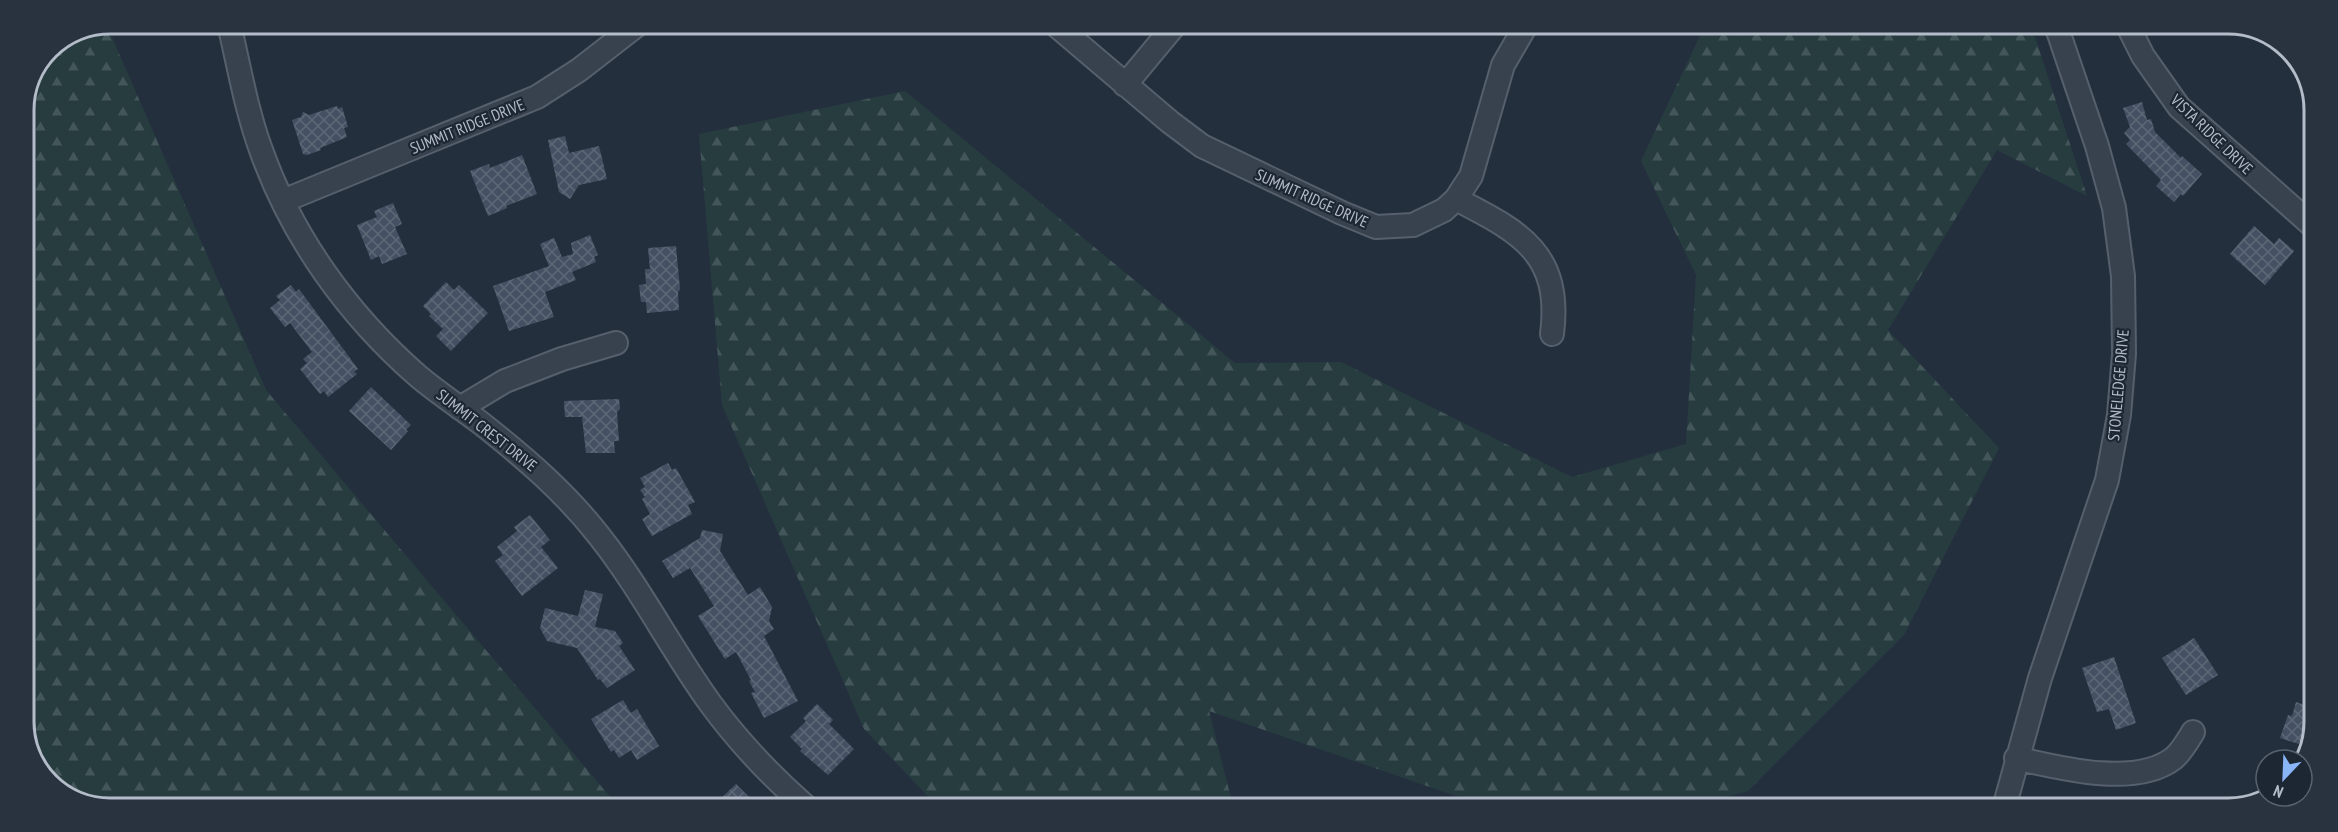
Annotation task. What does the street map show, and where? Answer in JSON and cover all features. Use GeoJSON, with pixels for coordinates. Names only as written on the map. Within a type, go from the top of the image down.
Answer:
{"type":"FeatureCollection","features":[{"type":"Feature","properties":{"kind":"street","name":"SUMMIT CREST DRIVE"},"geometry":{"type":"LineString","coordinates":[[232,35],[257,138],[283,201],[320,264],[348,304],[419,376],[541,472],[572,503],[612,554],[734,734],[796,798]]}},
{"type":"Feature","properties":{"kind":"street","name":"SUMMIT RIDGE DRIVE"},"geometry":{"type":"LineString","coordinates":[[283,201],[537,97],[624,35]]}},
{"type":"Feature","properties":{"kind":"street","name":"SUMMIT RIDGE DRIVE"},"geometry":{"type":"LineString","coordinates":[[1067,35],[1125,85],[1203,146],[1376,227],[1413,225],[1444,210],[1456,199],[1471,176],[1503,65],[1521,35]]}},
{"type":"Feature","properties":{"kind":"street"},"geometry":{"type":"LineString","coordinates":[[1125,85],[1167,35]]}},
{"type":"Feature","properties":{"kind":"street","name":"STONELEDGE DRIVE"},"geometry":{"type":"LineString","coordinates":[[2006,798],[2040,678],[2107,480],[2119,415],[2124,354],[2123,276],[2114,208],[2097,146],[2059,35]]}},
{"type":"Feature","properties":{"kind":"street","name":"VISTA RIDGE DRIVE"},"geometry":{"type":"LineString","coordinates":[[2132,35],[2143,56],[2179,107],[2303,217]]}},
{"type":"Feature","properties":{"kind":"street"},"geometry":{"type":"LineString","coordinates":[[1456,199],[1520,236],[1538,254],[1553,289],[1552,334]]}},
{"type":"Feature","properties":{"kind":"street"},"geometry":{"type":"LineString","coordinates":[[460,408],[505,381],[562,359],[616,343]]}},
{"type":"Feature","properties":{"kind":"street"},"geometry":{"type":"LineString","coordinates":[[2016,758],[2084,771],[2136,772],[2157,767],[2172,759],[2184,748],[2193,732]]}},
{"type":"Feature","properties":{"kind":"green space"},"geometry":{"type":"Polygon","coordinates":[[[111,35],[266,390],[611,798],[111,798],[96,796],[73,787],[64,782],[50,768],[42,755],[35,726],[35,111],[36,96],[47,68],[68,47],[96,36],[111,35]]]}},
{"type":"Feature","properties":{"kind":"green space"},"geometry":{"type":"Polygon","coordinates":[[[1700,35],[2034,35],[2087,196],[1997,150],[1888,330],[1999,448],[1904,635],[1748,791],[1724,798],[1462,798],[1209,711],[1231,798],[929,798],[864,729],[722,405],[699,134],[905,91],[1235,363],[1341,362],[1572,477],[1686,444],[1696,275],[1641,161],[1700,35]]]}},
{"type":"Feature","properties":{"kind":"building"},"geometry":{"type":"Polygon","coordinates":[[[2142,102],[2147,120],[2151,119],[2155,132],[2181,158],[2182,156],[2202,174],[2183,196],[2181,194],[2174,202],[2156,186],[2161,180],[2126,144],[2130,140],[2124,133],[2130,127],[2123,108],[2142,102]]]}},
{"type":"Feature","properties":{"kind":"building"},"geometry":{"type":"Polygon","coordinates":[[[337,106],[338,109],[342,107],[348,127],[344,128],[347,137],[320,148],[321,150],[307,155],[303,154],[292,120],[301,117],[303,112],[309,115],[337,106]]]}},
{"type":"Feature","properties":{"kind":"building"},"geometry":{"type":"Polygon","coordinates":[[[565,136],[569,153],[599,146],[607,179],[579,185],[570,199],[559,192],[548,140],[565,136]]]}},
{"type":"Feature","properties":{"kind":"building"},"geometry":{"type":"Polygon","coordinates":[[[522,155],[537,194],[488,216],[470,171],[489,164],[490,168],[522,155]]]}},
{"type":"Feature","properties":{"kind":"building"},"geometry":{"type":"Polygon","coordinates":[[[393,203],[402,224],[395,227],[407,254],[382,264],[379,256],[371,260],[357,225],[377,217],[374,211],[393,203]]]}},
{"type":"Feature","properties":{"kind":"building"},"geometry":{"type":"Polygon","coordinates":[[[2254,226],[2274,244],[2279,238],[2294,251],[2265,285],[2230,254],[2254,226]]]}},
{"type":"Feature","properties":{"kind":"building"},"geometry":{"type":"Polygon","coordinates":[[[590,235],[598,255],[594,257],[596,262],[572,272],[576,280],[545,292],[554,317],[509,331],[493,286],[549,266],[540,244],[554,238],[562,257],[573,254],[571,243],[590,235]]]}},
{"type":"Feature","properties":{"kind":"building"},"geometry":{"type":"Polygon","coordinates":[[[676,246],[680,289],[678,293],[679,310],[647,313],[646,302],[641,302],[639,285],[646,284],[645,269],[650,269],[648,248],[676,246]]]}},
{"type":"Feature","properties":{"kind":"building"},"geometry":{"type":"Polygon","coordinates":[[[446,282],[454,290],[459,285],[488,313],[451,351],[436,336],[443,329],[429,316],[431,314],[423,306],[446,282]]]}},
{"type":"Feature","properties":{"kind":"building"},"geometry":{"type":"Polygon","coordinates":[[[291,285],[296,292],[299,289],[358,369],[354,372],[357,374],[328,397],[324,391],[320,394],[300,369],[307,363],[303,359],[312,352],[290,323],[285,327],[270,308],[280,300],[276,296],[291,285]]]}},
{"type":"Feature","properties":{"kind":"building"},"geometry":{"type":"Polygon","coordinates":[[[371,387],[411,425],[391,450],[349,411],[371,387]]]}},
{"type":"Feature","properties":{"kind":"building"},"geometry":{"type":"Polygon","coordinates":[[[619,399],[620,409],[617,412],[619,441],[614,441],[615,453],[586,453],[582,417],[565,417],[564,401],[619,399]]]}},
{"type":"Feature","properties":{"kind":"building"},"geometry":{"type":"Polygon","coordinates":[[[668,463],[672,470],[676,468],[695,502],[688,505],[692,514],[652,536],[642,519],[650,514],[642,499],[645,497],[640,490],[645,487],[640,478],[668,463]]]}},
{"type":"Feature","properties":{"kind":"building"},"geometry":{"type":"Polygon","coordinates":[[[530,515],[550,540],[541,547],[558,568],[522,596],[495,561],[503,555],[497,547],[517,531],[514,527],[530,515]]]}},
{"type":"Feature","properties":{"kind":"building"},"geometry":{"type":"Polygon","coordinates":[[[702,530],[723,534],[720,551],[748,595],[760,587],[772,607],[769,621],[774,629],[764,636],[798,701],[764,718],[751,693],[755,692],[749,681],[751,680],[736,652],[725,659],[698,616],[714,606],[690,568],[673,578],[662,561],[700,538],[702,530]]]}},
{"type":"Feature","properties":{"kind":"building"},"geometry":{"type":"Polygon","coordinates":[[[585,590],[603,594],[595,627],[615,631],[623,643],[619,646],[635,670],[607,688],[600,679],[598,680],[577,648],[547,641],[540,628],[545,608],[578,616],[585,590]]]}},
{"type":"Feature","properties":{"kind":"building"},"geometry":{"type":"Polygon","coordinates":[[[2194,638],[2218,675],[2186,695],[2162,658],[2194,638]]]}},
{"type":"Feature","properties":{"kind":"building"},"geometry":{"type":"Polygon","coordinates":[[[2114,657],[2136,723],[2116,730],[2109,709],[2097,712],[2082,668],[2114,657]]]}},
{"type":"Feature","properties":{"kind":"building"},"geometry":{"type":"Polygon","coordinates":[[[623,700],[631,713],[637,709],[659,746],[637,760],[631,750],[619,758],[614,750],[611,752],[591,719],[623,700]]]}},
{"type":"Feature","properties":{"kind":"building"},"geometry":{"type":"Polygon","coordinates":[[[2296,702],[2304,705],[2304,721],[2299,744],[2280,738],[2288,715],[2292,716],[2296,702]]]}},
{"type":"Feature","properties":{"kind":"building"},"geometry":{"type":"Polygon","coordinates":[[[817,704],[833,720],[829,724],[854,749],[828,775],[800,751],[802,749],[790,737],[806,721],[803,718],[817,704]]]}},
{"type":"Feature","properties":{"kind":"building"},"geometry":{"type":"Polygon","coordinates":[[[736,784],[750,798],[721,798],[736,784]]]}}]}
